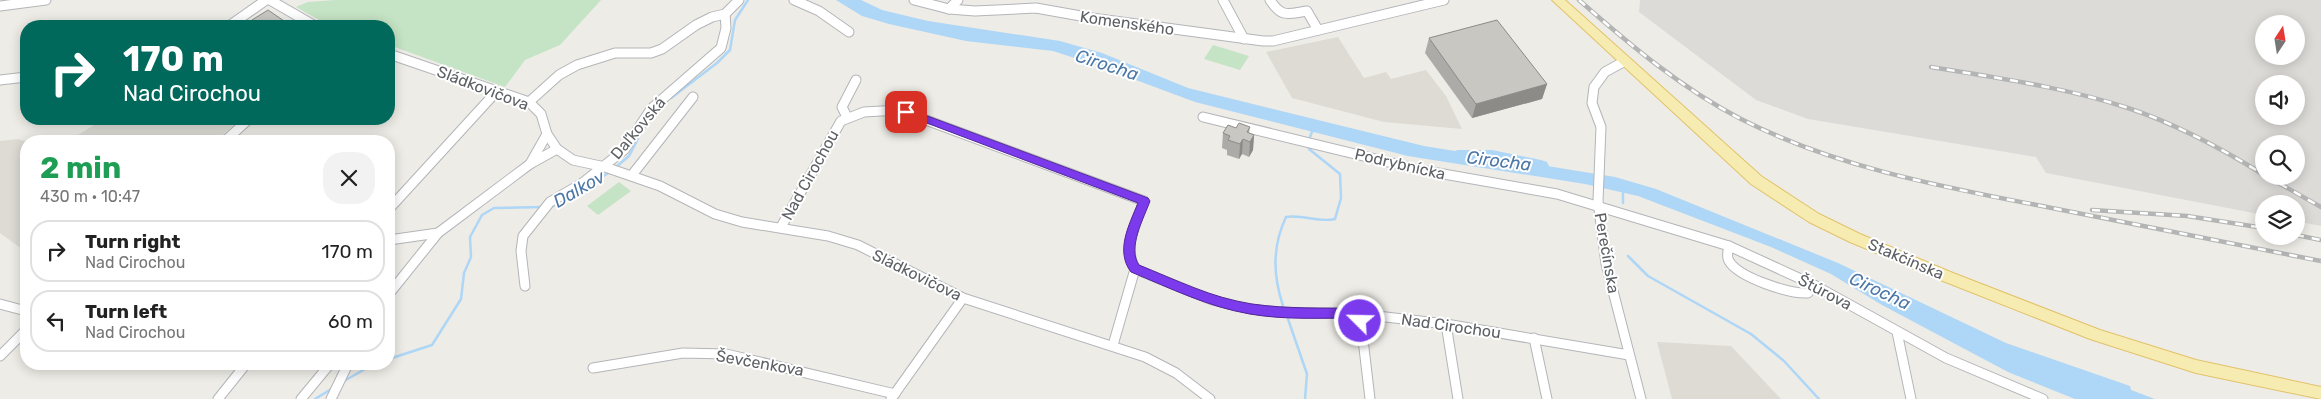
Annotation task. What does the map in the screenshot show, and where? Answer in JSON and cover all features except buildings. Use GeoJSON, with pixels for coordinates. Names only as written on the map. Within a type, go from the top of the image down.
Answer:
{"type":"FeatureCollection","features":[{"type":"Feature","properties":{"kind":"main road","name":"Stakčínska"},"geometry":{"type":"LineString","coordinates":[[1558,0],[1756,180],[1784,202],[1811,218],[1982,292],[2101,337],[2188,365],[2321,394]]}},
{"type":"Feature","properties":{"kind":"street"},"geometry":{"type":"LineString","coordinates":[[0,6],[46,0]]}},
{"type":"Feature","properties":{"kind":"street"},"geometry":{"type":"LineString","coordinates":[[238,20],[266,0]]}},
{"type":"Feature","properties":{"kind":"street"},"geometry":{"type":"LineString","coordinates":[[270,0],[305,20]]}},
{"type":"Feature","properties":{"kind":"street"},"geometry":{"type":"LineString","coordinates":[[529,102],[560,75],[576,65],[615,53],[651,53],[662,49],[696,25],[712,17],[725,14],[739,0]]}},
{"type":"Feature","properties":{"kind":"street"},"geometry":{"type":"LineString","coordinates":[[794,0],[819,11],[849,32]]}},
{"type":"Feature","properties":{"kind":"street","name":"Komenského"},"geometry":{"type":"LineString","coordinates":[[914,0],[949,9],[975,11],[1036,8],[1232,38],[1242,35],[1273,41],[1444,0]]}},
{"type":"Feature","properties":{"kind":"street"},"geometry":{"type":"LineString","coordinates":[[949,9],[958,0]]}},
{"type":"Feature","properties":{"kind":"street"},"geometry":{"type":"LineString","coordinates":[[1223,0],[1242,35]]}},
{"type":"Feature","properties":{"kind":"street"},"geometry":{"type":"LineString","coordinates":[[1270,0],[1278,12],[1284,14],[1307,12],[1318,30]]}},
{"type":"Feature","properties":{"kind":"street","name":"Daľkovská"},"geometry":{"type":"LineString","coordinates":[[525,286],[521,251],[523,236],[549,204],[610,169],[651,109],[721,48],[726,28],[725,14]]}},
{"type":"Feature","properties":{"kind":"street","name":"Sládkovičova"},"geometry":{"type":"LineString","coordinates":[[395,56],[529,102],[541,114],[547,134],[558,149],[573,160],[632,175],[660,186],[715,214],[742,222],[828,236],[858,246],[963,298],[1113,345],[1145,357],[1176,373],[1209,398]]}},
{"type":"Feature","properties":{"kind":"street","name":"Perečínska"},"geometry":{"type":"LineString","coordinates":[[1625,61],[1605,72],[1594,86],[1592,103],[1600,127],[1601,156],[1598,204],[1606,264],[1640,399]]}},
{"type":"Feature","properties":{"kind":"street"},"geometry":{"type":"LineString","coordinates":[[0,80],[20,78]]}},
{"type":"Feature","properties":{"kind":"street"},"geometry":{"type":"LineString","coordinates":[[847,118],[842,107],[856,80]]}},
{"type":"Feature","properties":{"kind":"street"},"geometry":{"type":"LineString","coordinates":[[395,202],[497,91]]}},
{"type":"Feature","properties":{"kind":"street"},"geometry":{"type":"LineString","coordinates":[[632,175],[693,97]]}},
{"type":"Feature","properties":{"kind":"street","name":"Nad Cirochou"},"geometry":{"type":"LineString","coordinates":[[781,227],[841,121],[854,113],[886,110],[906,112],[1144,201],[1130,241],[1129,261],[1135,269],[1212,300],[1250,309],[1278,312],[1360,314],[1446,324],[1629,355]]}},
{"type":"Feature","properties":{"kind":"street","name":"Podrybnícka"},"geometry":{"type":"LineString","coordinates":[[1203,117],[1421,170],[1549,192],[1598,204]]}},
{"type":"Feature","properties":{"kind":"street"},"geometry":{"type":"LineString","coordinates":[[232,135],[242,125]]}},
{"type":"Feature","properties":{"kind":"street"},"geometry":{"type":"LineString","coordinates":[[530,164],[547,134]]}},
{"type":"Feature","properties":{"kind":"street"},"geometry":{"type":"LineString","coordinates":[[395,287],[438,233],[530,164],[558,149]]}},
{"type":"Feature","properties":{"kind":"street","name":"Štúrova"},"geometry":{"type":"LineString","coordinates":[[1598,204],[1729,246],[1814,284],[1946,358],[2001,383],[2043,399]]}},
{"type":"Feature","properties":{"kind":"street"},"geometry":{"type":"LineString","coordinates":[[395,239],[438,233]]}},
{"type":"Feature","properties":{"kind":"street"},"geometry":{"type":"LineString","coordinates":[[1729,246],[1728,259],[1732,266],[1744,273],[1797,294],[1808,293],[1814,284]]}},
{"type":"Feature","properties":{"kind":"street"},"geometry":{"type":"LineString","coordinates":[[1113,345],[1135,269]]}},
{"type":"Feature","properties":{"kind":"street"},"geometry":{"type":"LineString","coordinates":[[893,396],[963,298]]}},
{"type":"Feature","properties":{"kind":"street"},"geometry":{"type":"LineString","coordinates":[[0,304],[20,309]]}},
{"type":"Feature","properties":{"kind":"street"},"geometry":{"type":"LineString","coordinates":[[1360,314],[1370,399]]}},
{"type":"Feature","properties":{"kind":"street"},"geometry":{"type":"LineString","coordinates":[[1446,324],[1458,399]]}},
{"type":"Feature","properties":{"kind":"street"},"geometry":{"type":"LineString","coordinates":[[1897,332],[1912,399]]}},
{"type":"Feature","properties":{"kind":"street"},"geometry":{"type":"LineString","coordinates":[[0,356],[20,336]]}},
{"type":"Feature","properties":{"kind":"street"},"geometry":{"type":"LineString","coordinates":[[1534,338],[1547,399]]}},
{"type":"Feature","properties":{"kind":"street","name":"Ševčenkova"},"geometry":{"type":"LineString","coordinates":[[593,368],[684,354],[726,354],[775,364],[893,396]]}},
{"type":"Feature","properties":{"kind":"street"},"geometry":{"type":"LineString","coordinates":[[218,399],[241,370]]}},
{"type":"Feature","properties":{"kind":"street"},"geometry":{"type":"LineString","coordinates":[[301,399],[325,370]]}},
{"type":"Feature","properties":{"kind":"street"},"geometry":{"type":"LineString","coordinates":[[334,395],[345,370]]}},
{"type":"Feature","properties":{"kind":"shaded area"},"geometry":{"type":"Polygon","coordinates":[[[1640,0],[2321,0],[2321,226],[2305,223],[2305,195],[2255,195],[2255,213],[2046,173],[2036,157],[1808,119],[1756,100],[1639,12],[1640,0]]]}},
{"type":"Feature","properties":{"kind":"shaded area"},"geometry":{"type":"Polygon","coordinates":[[[1338,37],[1364,78],[1386,72],[1391,79],[1426,70],[1446,96],[1462,129],[1384,122],[1292,98],[1266,52],[1338,37]]]}},
{"type":"Feature","properties":{"kind":"shaded area"},"geometry":{"type":"Polygon","coordinates":[[[94,125],[233,125],[223,135],[78,135],[94,125]]]}},
{"type":"Feature","properties":{"kind":"shaded area"},"geometry":{"type":"Polygon","coordinates":[[[20,140],[20,248],[0,233],[0,141],[20,140]]]}},
{"type":"Feature","properties":{"kind":"shaded area"},"geometry":{"type":"Polygon","coordinates":[[[1657,342],[1731,346],[1781,399],[1672,399],[1657,342]]]}},
{"type":"Feature","properties":{"kind":"green space"},"geometry":{"type":"Polygon","coordinates":[[[335,0],[601,0],[560,45],[525,60],[505,87],[395,47],[395,20],[319,20],[296,7],[308,2],[335,0]]]}},
{"type":"Feature","properties":{"kind":"green space"},"geometry":{"type":"Polygon","coordinates":[[[1213,45],[1249,56],[1240,70],[1204,59],[1213,45]]]}},
{"type":"Feature","properties":{"kind":"green space"},"geometry":{"type":"Polygon","coordinates":[[[619,182],[631,191],[598,215],[587,206],[619,182]]]}},
{"type":"Feature","properties":{"kind":"water"},"geometry":{"type":"Polygon","coordinates":[[[836,0],[861,0],[882,10],[928,21],[1060,41],[1102,53],[1188,88],[1424,146],[1615,177],[1656,189],[1838,263],[2006,343],[2130,386],[2131,390],[2155,399],[2075,399],[2008,372],[1882,305],[1831,274],[1771,247],[1638,196],[1585,184],[1408,156],[1195,102],[1053,51],[966,41],[889,24],[862,16],[836,0]]]}},
{"type":"Feature","properties":{"kind":"waterway","name":"Dalkov"},"geometry":{"type":"LineString","coordinates":[[671,98],[717,63],[730,50],[735,20],[748,0]]}},
{"type":"Feature","properties":{"kind":"waterway","name":"Dalkov"},"geometry":{"type":"LineString","coordinates":[[616,167],[629,156],[642,131],[662,104]]}},
{"type":"Feature","properties":{"kind":"waterway"},"geometry":{"type":"LineString","coordinates":[[1310,137],[1313,129]]}},
{"type":"Feature","properties":{"kind":"waterway"},"geometry":{"type":"LineString","coordinates":[[1283,306],[1277,283],[1276,250],[1281,228],[1286,217],[1335,219],[1341,198],[1340,174],[1309,149],[1308,145]]}},
{"type":"Feature","properties":{"kind":"waterway","name":"Cirocha"},"geometry":{"type":"LineString","coordinates":[[1458,156],[1492,156],[1541,166]]}},
{"type":"Feature","properties":{"kind":"waterway","name":"Dalkov"},"geometry":{"type":"LineString","coordinates":[[582,188],[612,171]]}},
{"type":"Feature","properties":{"kind":"waterway"},"geometry":{"type":"LineString","coordinates":[[1623,190],[1623,203]]}},
{"type":"Feature","properties":{"kind":"waterway","name":"Dalkov"},"geometry":{"type":"LineString","coordinates":[[550,208],[569,196]]}},
{"type":"Feature","properties":{"kind":"waterway","name":"Dalkov"},"geometry":{"type":"LineString","coordinates":[[395,357],[432,345],[461,299],[464,273],[471,257],[470,237],[482,215],[494,208],[542,207]]}},
{"type":"Feature","properties":{"kind":"waterway"},"geometry":{"type":"LineString","coordinates":[[1628,256],[1648,276],[1751,334],[1784,361],[1819,399]]}},
{"type":"Feature","properties":{"kind":"waterway"},"geometry":{"type":"LineString","coordinates":[[1288,319],[1307,374],[1305,399]]}},
{"type":"Feature","properties":{"kind":"waterway","name":"Dalkov"},"geometry":{"type":"LineString","coordinates":[[344,381],[363,370]]}},
{"type":"Feature","properties":{"kind":"waterway","name":"Dalkov"},"geometry":{"type":"LineString","coordinates":[[315,399],[333,388]]}},
{"type":"Feature","properties":{"kind":"railway"},"geometry":{"type":"LineString","coordinates":[[1579,0],[1636,49],[1697,94],[1741,119],[1817,151],[1895,175],[1976,193],[2321,261]]}},
{"type":"Feature","properties":{"kind":"railway"},"geometry":{"type":"LineString","coordinates":[[1931,67],[2080,94],[2128,108],[2198,137],[2255,170]]}},
{"type":"Feature","properties":{"kind":"railway"},"geometry":{"type":"LineString","coordinates":[[2282,185],[2321,207]]}},
{"type":"Feature","properties":{"kind":"railway"},"geometry":{"type":"LineString","coordinates":[[2092,210],[2187,216],[2255,227]]}},
{"type":"Feature","properties":{"kind":"railway"},"geometry":{"type":"LineString","coordinates":[[2305,237],[2321,240]]}},
{"type":"Feature","properties":{"kind":"route"},"geometry":{"type":"LineString","coordinates":[[906,112],[1144,201],[1130,241],[1129,261],[1135,269],[1212,300],[1250,309],[1278,312],[1360,314],[1360,321]]}}]}
